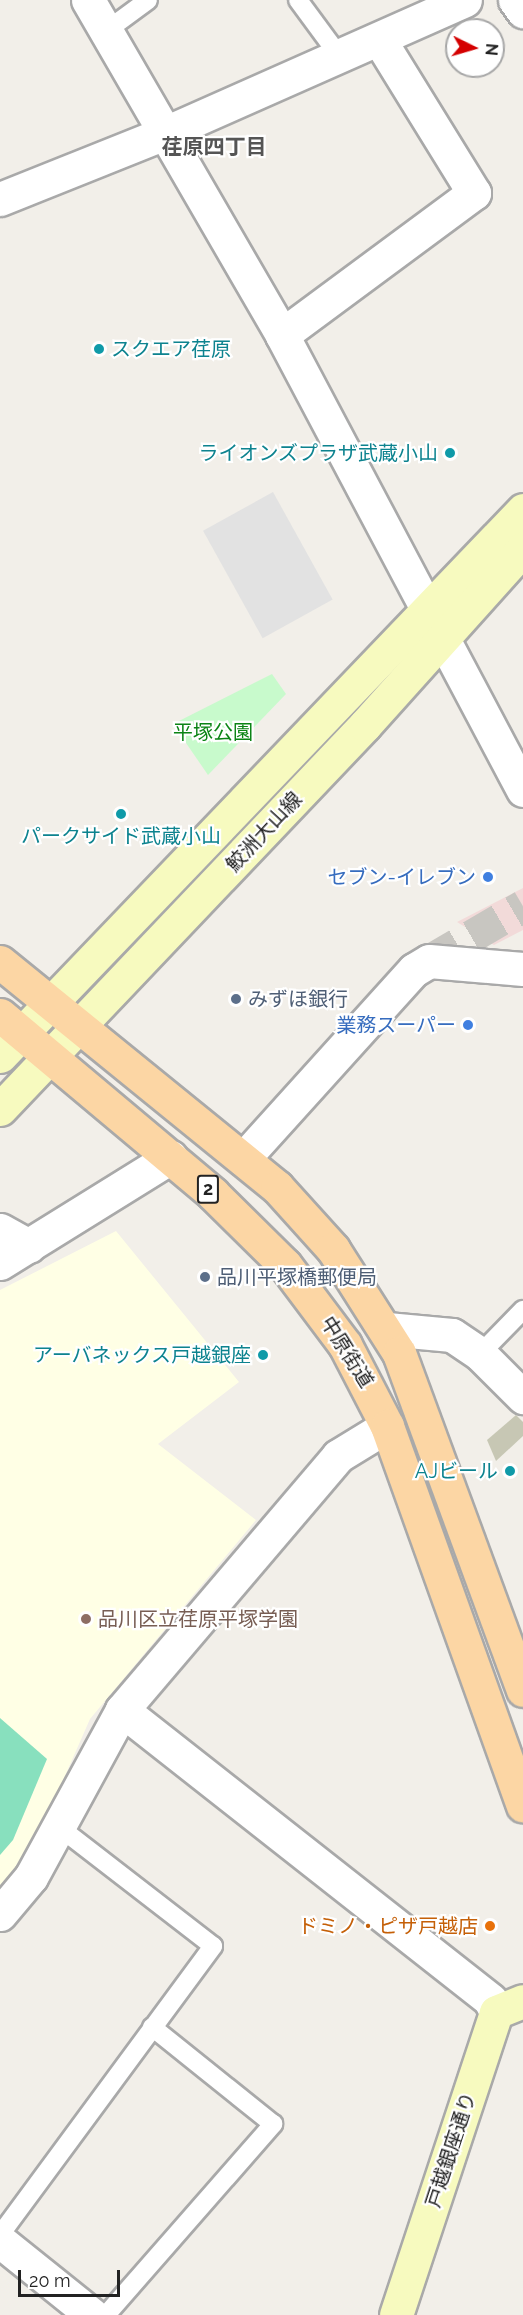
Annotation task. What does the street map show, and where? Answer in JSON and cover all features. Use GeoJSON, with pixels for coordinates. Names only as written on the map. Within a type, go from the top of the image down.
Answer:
{"type":"FeatureCollection","features":[{"type":"Feature","properties":{"kind":"main road","name":"鮫洲大山線"},"geometry":{"type":"LineString","coordinates":[[0,1110],[81,1024],[434,627],[523,510]]}},
{"type":"Feature","properties":{"kind":"main road","name":"鮫洲大山線"},"geometry":{"type":"LineString","coordinates":[[0,1056],[12,1024],[54,1002],[434,627],[523,549]]}},
{"type":"Feature","properties":{"kind":"main road","name":"中原街道"},"geometry":{"type":"LineString","coordinates":[[0,962],[54,1002],[243,1159],[315,1227],[387,1329],[419,1402],[523,1690]]}},
{"type":"Feature","properties":{"kind":"main road","name":"中原街道"},"geometry":{"type":"LineString","coordinates":[[12,1024],[171,1157],[285,1265],[345,1345],[387,1426],[523,1805]]}},
{"type":"Feature","properties":{"kind":"main road","name":"戸越銀座通り"},"geometry":{"type":"LineString","coordinates":[[396,2315],[510,2006]]}},
{"type":"Feature","properties":{"kind":"street"},"geometry":{"type":"LineString","coordinates":[[88,0],[282,334],[434,627],[523,789]]}},
{"type":"Feature","properties":{"kind":"street"},"geometry":{"type":"LineString","coordinates":[[0,199],[165,133],[465,0]]}},
{"type":"Feature","properties":{"kind":"street"},"geometry":{"type":"LineString","coordinates":[[515,0],[523,11]]}},
{"type":"Feature","properties":{"kind":"street"},"geometry":{"type":"LineString","coordinates":[[282,334],[474,193],[379,39]]}},
{"type":"Feature","properties":{"kind":"street"},"geometry":{"type":"LineString","coordinates":[[243,1159],[414,970],[429,961],[523,969]]}},
{"type":"Feature","properties":{"kind":"street"},"geometry":{"type":"LineString","coordinates":[[0,1263],[171,1157]]}},
{"type":"Feature","properties":{"kind":"street"},"geometry":{"type":"LineString","coordinates":[[0,1230],[29,1246]]}},
{"type":"Feature","properties":{"kind":"street"},"geometry":{"type":"LineString","coordinates":[[387,1329],[452,1335],[480,1354],[523,1397]]}},
{"type":"Feature","properties":{"kind":"street"},"geometry":{"type":"LineString","coordinates":[[0,1914],[31,1876],[122,1710],[338,1456],[387,1426]]}},
{"type":"Feature","properties":{"kind":"street"},"geometry":{"type":"LineString","coordinates":[[122,1710],[490,2000],[510,2006]]}},
{"type":"Feature","properties":{"kind":"street"},"geometry":{"type":"LineString","coordinates":[[0,2241],[92,2315]]}},
{"type":"Feature","properties":{"kind":"lane"},"geometry":{"type":"LineString","coordinates":[[106,31],[148,0]]}},
{"type":"Feature","properties":{"kind":"lane"},"geometry":{"type":"LineString","coordinates":[[298,0],[340,57]]}},
{"type":"Feature","properties":{"kind":"lane"},"geometry":{"type":"LineString","coordinates":[[480,1354],[523,1310]]}},
{"type":"Feature","properties":{"kind":"lane"},"geometry":{"type":"LineString","coordinates":[[0,2235],[213,1946],[58,1826]]}},
{"type":"Feature","properties":{"kind":"lane"},"geometry":{"type":"LineString","coordinates":[[106,2315],[273,2124],[152,2027]]}},
{"type":"Feature","properties":{"kind":"shaded area"},"geometry":{"type":"Polygon","coordinates":[[[273,492],[333,600],[263,638],[203,531],[273,492]]]}},
{"type":"Feature","properties":{"kind":"shaded area"},"geometry":{"type":"Polygon","coordinates":[[[523,888],[523,930],[494,945],[457,922],[523,888]]]}},
{"type":"Feature","properties":{"kind":"shaded area","name":"品川区立荏原平塚学園"},"geometry":{"type":"Polygon","coordinates":[[[116,1231],[239,1382],[158,1444],[256,1520],[90,1719],[25,1867],[0,1895],[0,1290],[116,1231]]]}},
{"type":"Feature","properties":{"kind":"shaded area"},"geometry":{"type":"Polygon","coordinates":[[[516,1415],[523,1422],[523,1436],[496,1461],[487,1440],[516,1415]]]}},
{"type":"Feature","properties":{"kind":"green space","name":"平塚公園"},"geometry":{"type":"Polygon","coordinates":[[[272,674],[286,694],[208,775],[173,724],[272,674]]]}},
{"type":"Feature","properties":{"kind":"green space"},"geometry":{"type":"Polygon","coordinates":[[[0,1718],[47,1759],[13,1840],[0,1855],[0,1718]]]}},
{"type":"Feature","properties":{"kind":"tunnel"},"geometry":{"type":"LineString","coordinates":[[429,961],[523,906]]}},
{"type":"Feature","properties":{"kind":"place","name":"スクエア荏原"},"geometry":{"type":"Point","coordinates":[99,349]}},
{"type":"Feature","properties":{"kind":"place","name":"ライオンズプラザ武蔵小山"},"geometry":{"type":"Point","coordinates":[450,453]}},
{"type":"Feature","properties":{"kind":"place","name":"パークサイド武蔵小山"},"geometry":{"type":"Point","coordinates":[121,814]}},
{"type":"Feature","properties":{"kind":"place","name":"セブン-イレブン"},"geometry":{"type":"Point","coordinates":[488,877]}},
{"type":"Feature","properties":{"kind":"place","name":"みずほ銀行"},"geometry":{"type":"Point","coordinates":[236,999]}},
{"type":"Feature","properties":{"kind":"place","name":"業務スーパー"},"geometry":{"type":"Point","coordinates":[468,1025]}},
{"type":"Feature","properties":{"kind":"place","name":"品川平塚橋郵便局"},"geometry":{"type":"Point","coordinates":[205,1277]}},
{"type":"Feature","properties":{"kind":"place","name":"アーバネックス戸越銀座"},"geometry":{"type":"Point","coordinates":[263,1355]}},
{"type":"Feature","properties":{"kind":"place","name":"AJビール"},"geometry":{"type":"Point","coordinates":[510,1471]}},
{"type":"Feature","properties":{"kind":"place","name":"品川区立荏原平塚学園"},"geometry":{"type":"Point","coordinates":[86,1619]}},
{"type":"Feature","properties":{"kind":"place","name":"ドミノ・ピザ戸越店"},"geometry":{"type":"Point","coordinates":[490,1926]}},
{"type":"Feature","properties":{"kind":"district","name":"荏原四丁目"},"geometry":{"type":"Point","coordinates":[214,147]}}]}
